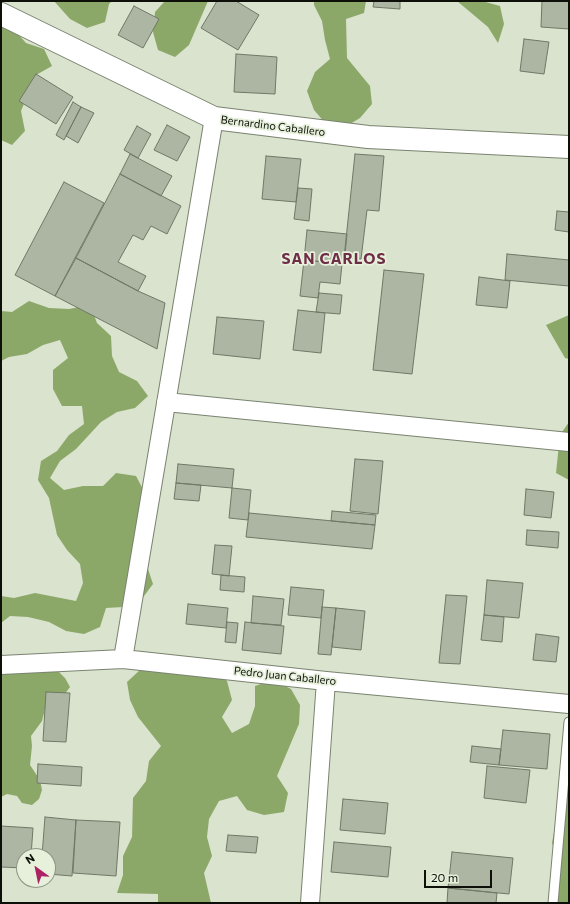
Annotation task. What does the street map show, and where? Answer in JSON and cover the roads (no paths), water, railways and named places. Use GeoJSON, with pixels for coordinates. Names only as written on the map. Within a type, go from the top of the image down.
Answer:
{"type":"FeatureCollection","features":[{"type":"Feature","properties":{"kind":"street","name":"Bernardino Caballero"},"geometry":{"type":"LineString","coordinates":[[1,14],[214,118],[368,137],[569,147]]}},
{"type":"Feature","properties":{"kind":"street"},"geometry":{"type":"LineString","coordinates":[[123,659],[214,118]]}},
{"type":"Feature","properties":{"kind":"street"},"geometry":{"type":"LineString","coordinates":[[166,402],[569,442]]}},
{"type":"Feature","properties":{"kind":"street","name":"Pedro Juan Caballero"},"geometry":{"type":"LineString","coordinates":[[1,666],[123,659],[326,681],[569,704]]}},
{"type":"Feature","properties":{"kind":"street"},"geometry":{"type":"LineString","coordinates":[[310,903],[326,681]]}},
{"type":"Feature","properties":{"kind":"lane"},"geometry":{"type":"LineString","coordinates":[[553,903],[569,722]]}},
{"type":"Feature","properties":{"kind":"district","name":"SAN CARLOS"},"geometry":{"type":"Point","coordinates":[334,259]}}]}
